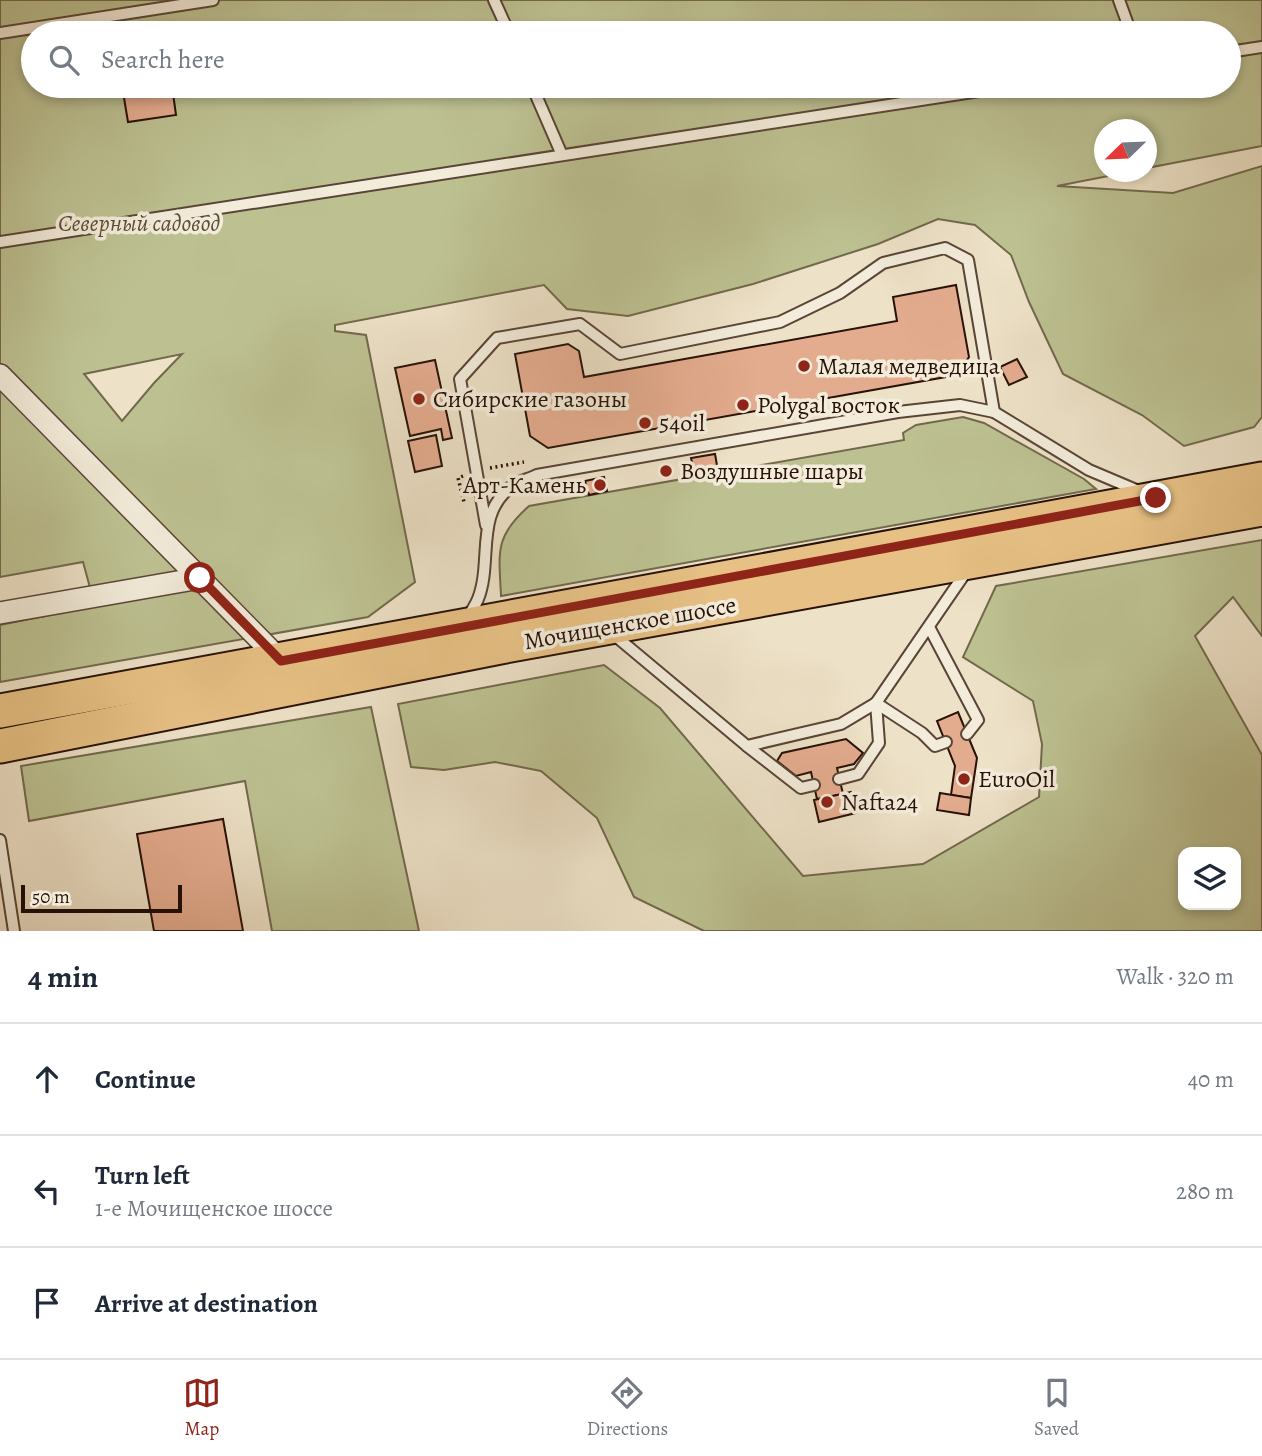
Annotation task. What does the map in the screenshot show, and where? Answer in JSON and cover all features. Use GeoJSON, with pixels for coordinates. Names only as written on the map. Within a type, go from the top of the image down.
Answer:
{"type":"FeatureCollection","features":[{"type":"Feature","properties":{"kind":"main road"},"geometry":{"type":"LineString","coordinates":[[0,711],[1262,480]]}},
{"type":"Feature","properties":{"kind":"main road","name":"Мочищенское шоссе"},"geometry":{"type":"LineString","coordinates":[[0,746],[285,688],[1262,509]]}},
{"type":"Feature","properties":{"kind":"street"},"geometry":{"type":"LineString","coordinates":[[0,375],[281,661]]}},
{"type":"Feature","properties":{"kind":"street"},"geometry":{"type":"LineString","coordinates":[[0,613],[200,578]]}},
{"type":"Feature","properties":{"kind":"lane"},"geometry":{"type":"LineString","coordinates":[[77,21],[213,0]]}},
{"type":"Feature","properties":{"kind":"lane"},"geometry":{"type":"LineString","coordinates":[[494,0],[504,21]]}},
{"type":"Feature","properties":{"kind":"lane"},"geometry":{"type":"LineString","coordinates":[[1119,0],[1127,21]]}},
{"type":"Feature","properties":{"kind":"lane"},"geometry":{"type":"LineString","coordinates":[[0,33],[21,30]]}},
{"type":"Feature","properties":{"kind":"lane"},"geometry":{"type":"LineString","coordinates":[[1241,50],[1262,47]]}},
{"type":"Feature","properties":{"kind":"lane"},"geometry":{"type":"LineString","coordinates":[[537,98],[562,155]]}},
{"type":"Feature","properties":{"kind":"lane"},"geometry":{"type":"LineString","coordinates":[[0,242],[934,98]]}},
{"type":"Feature","properties":{"kind":"lane"},"geometry":{"type":"LineString","coordinates":[[462,628],[478,598],[484,565],[486,525],[460,379],[497,338],[580,324],[620,354],[780,322],[840,293],[883,263],[945,248],[968,260],[994,412]]}},
{"type":"Feature","properties":{"kind":"lane"},"geometry":{"type":"LineString","coordinates":[[486,525],[497,502],[512,486],[537,475],[898,412],[960,405],[994,412],[1089,470],[1156,498]]}},
{"type":"Feature","properties":{"kind":"lane"},"geometry":{"type":"LineString","coordinates":[[747,746],[841,724],[876,703],[974,561]]}},
{"type":"Feature","properties":{"kind":"lane"},"geometry":{"type":"LineString","coordinates":[[929,627],[978,720],[967,734]]}},
{"type":"Feature","properties":{"kind":"lane"},"geometry":{"type":"LineString","coordinates":[[606,628],[801,788],[814,785]]}},
{"type":"Feature","properties":{"kind":"lane"},"geometry":{"type":"LineString","coordinates":[[876,703],[922,733],[935,746],[946,742]]}},
{"type":"Feature","properties":{"kind":"lane"},"geometry":{"type":"LineString","coordinates":[[839,779],[858,774],[879,743],[876,703]]}},
{"type":"Feature","properties":{"kind":"lane"},"geometry":{"type":"LineString","coordinates":[[0,840],[14,931]]}},
{"type":"Feature","properties":{"kind":"green space","name":"Северный садовод"},"geometry":{"type":"Polygon","coordinates":[[[0,0],[1262,0],[1262,146],[1157,166],[1157,119],[1094,119],[1094,179],[1057,186],[1173,193],[1262,166],[1262,417],[1254,427],[1184,446],[1142,415],[1063,374],[1029,302],[1011,255],[975,225],[938,219],[878,244],[753,284],[628,316],[567,309],[544,285],[335,325],[335,331],[366,335],[415,582],[368,617],[0,682],[0,625],[95,606],[83,562],[0,577],[0,0]],[[182,354],[84,374],[122,421],[154,383],[182,354]]]}},
{"type":"Feature","properties":{"kind":"green space"},"geometry":{"type":"Polygon","coordinates":[[[963,417],[984,423],[1084,479],[1096,489],[501,596],[500,556],[504,536],[529,506],[904,440],[903,433],[916,425],[963,417]]]}},
{"type":"Feature","properties":{"kind":"green space"},"geometry":{"type":"Polygon","coordinates":[[[1262,540],[1262,636],[1233,597],[1195,636],[1262,755],[1262,931],[704,931],[634,897],[597,818],[541,771],[495,762],[444,770],[411,767],[398,704],[604,665],[660,708],[803,876],[923,864],[1039,797],[1042,744],[1033,701],[963,657],[996,586],[1262,540]]]}},
{"type":"Feature","properties":{"kind":"green space"},"geometry":{"type":"Polygon","coordinates":[[[371,707],[419,931],[272,931],[245,781],[29,821],[21,766],[371,707]]]}},
{"type":"Feature","properties":{"kind":"building"},"geometry":{"type":"Polygon","coordinates":[[[124,98],[174,98],[176,115],[128,122],[124,98]]]}},
{"type":"Feature","properties":{"kind":"building","name":"Малая медведица"},"geometry":{"type":"Polygon","coordinates":[[[956,285],[969,357],[957,375],[548,448],[530,436],[515,354],[568,344],[579,351],[584,377],[897,321],[893,297],[956,285]]]}},
{"type":"Feature","properties":{"kind":"building"},"geometry":{"type":"Polygon","coordinates":[[[1017,359],[1027,377],[1009,385],[1000,367],[1017,359]]]}},
{"type":"Feature","properties":{"kind":"building"},"geometry":{"type":"Polygon","coordinates":[[[435,360],[452,438],[443,440],[441,429],[410,436],[395,368],[435,360]]]}},
{"type":"Feature","properties":{"kind":"building"},"geometry":{"type":"Polygon","coordinates":[[[436,435],[442,466],[415,472],[408,441],[436,435]]]}},
{"type":"Feature","properties":{"kind":"building"},"geometry":{"type":"Polygon","coordinates":[[[715,454],[718,471],[695,476],[691,458],[715,454]]]}},
{"type":"Feature","properties":{"kind":"building"},"geometry":{"type":"Polygon","coordinates":[[[604,477],[607,491],[589,495],[585,481],[604,477]]]}},
{"type":"Feature","properties":{"kind":"building"},"geometry":{"type":"Polygon","coordinates":[[[958,712],[977,758],[971,798],[951,795],[955,766],[937,721],[958,712]]]}},
{"type":"Feature","properties":{"kind":"building"},"geometry":{"type":"Polygon","coordinates":[[[846,739],[863,753],[854,764],[837,768],[843,794],[817,799],[811,772],[796,776],[777,761],[782,753],[846,739]]]}},
{"type":"Feature","properties":{"kind":"building"},"geometry":{"type":"Polygon","coordinates":[[[851,792],[856,813],[819,822],[814,800],[851,792]]]}},
{"type":"Feature","properties":{"kind":"building"},"geometry":{"type":"Polygon","coordinates":[[[940,793],[971,798],[969,815],[937,810],[940,793]]]}},
{"type":"Feature","properties":{"kind":"building"},"geometry":{"type":"Polygon","coordinates":[[[223,819],[243,931],[154,931],[137,834],[223,819]]]}},
{"type":"Feature","properties":{"kind":"place","name":"Малая медведица"},"geometry":{"type":"Point","coordinates":[804,366]}},
{"type":"Feature","properties":{"kind":"place","name":"Сибирские газоны"},"geometry":{"type":"Point","coordinates":[419,399]}},
{"type":"Feature","properties":{"kind":"place","name":"Polygal восток"},"geometry":{"type":"Point","coordinates":[743,405]}},
{"type":"Feature","properties":{"kind":"place","name":"54oil"},"geometry":{"type":"Point","coordinates":[645,423]}},
{"type":"Feature","properties":{"kind":"place","name":"Воздушные шары"},"geometry":{"type":"Point","coordinates":[666,471]}},
{"type":"Feature","properties":{"kind":"place","name":"Арт-Камень"},"geometry":{"type":"Point","coordinates":[600,485]}},
{"type":"Feature","properties":{"kind":"place","name":"EuroOil"},"geometry":{"type":"Point","coordinates":[964,779]}},
{"type":"Feature","properties":{"kind":"place","name":"Nafta24"},"geometry":{"type":"Point","coordinates":[827,802]}},
{"type":"Feature","properties":{"kind":"route"},"geometry":{"type":"LineString","coordinates":[[200,578],[281,661],[1156,498]]}}]}
